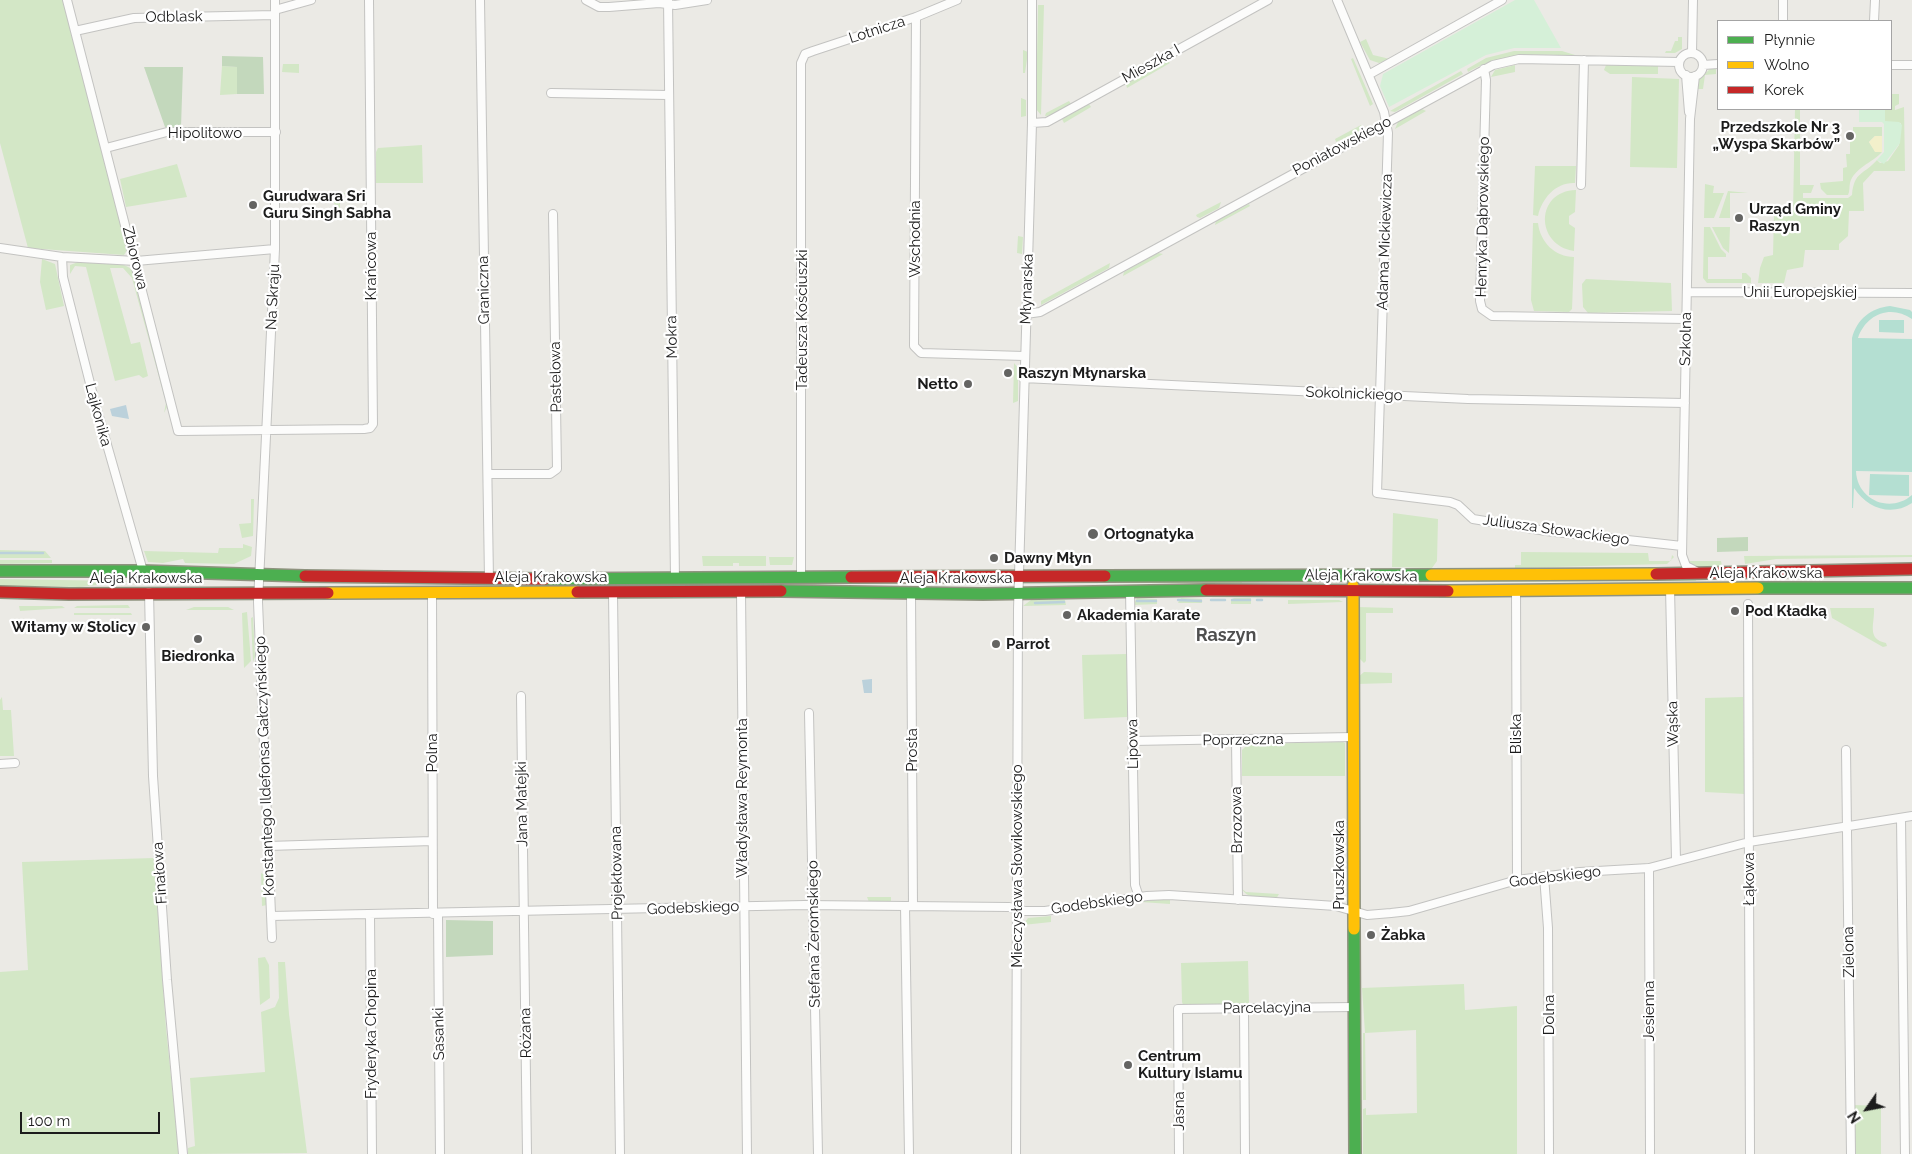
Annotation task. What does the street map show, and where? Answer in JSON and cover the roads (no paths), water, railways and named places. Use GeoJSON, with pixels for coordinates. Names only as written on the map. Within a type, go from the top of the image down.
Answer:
{"type":"FeatureCollection","features":[{"type":"Feature","properties":{"kind":"main road","name":"Aleja Krakowska"},"geometry":{"type":"LineString","coordinates":[[0,571],[489,579],[675,579],[1702,574],[1912,570]]}},
{"type":"Feature","properties":{"kind":"main road","name":"Pruszkowska"},"geometry":{"type":"LineString","coordinates":[[1353,576],[1356,1154]]}},
{"type":"Feature","properties":{"kind":"main road","name":"Aleja Krakowska"},"geometry":{"type":"LineString","coordinates":[[0,592],[1018,593],[1284,589],[1353,592],[1516,589],[1912,588]]}},
{"type":"Feature","properties":{"kind":"street","name":"Zbiorowa"},"geometry":{"type":"LineString","coordinates":[[67,0],[136,261],[178,431],[267,431]]}},
{"type":"Feature","properties":{"kind":"street","name":"Na Skraju"},"geometry":{"type":"LineString","coordinates":[[259,593],[275,249],[275,0]]}},
{"type":"Feature","properties":{"kind":"street","name":"Odblask"},"geometry":{"type":"LineString","coordinates":[[75,31],[134,18],[275,12],[311,0]]}},
{"type":"Feature","properties":{"kind":"street","name":"Krańcowa"},"geometry":{"type":"LineString","coordinates":[[267,431],[364,429],[370,428],[373,424],[369,0]]}},
{"type":"Feature","properties":{"kind":"street","name":"Graniczna"},"geometry":{"type":"LineString","coordinates":[[480,0],[489,579]]}},
{"type":"Feature","properties":{"kind":"street"},"geometry":{"type":"LineString","coordinates":[[586,0],[599,7],[707,0]]}},
{"type":"Feature","properties":{"kind":"street","name":"Młynarska"},"geometry":{"type":"LineString","coordinates":[[1018,577],[1032,122],[1032,0]]}},
{"type":"Feature","properties":{"kind":"street","name":"Mieszka I"},"geometry":{"type":"LineString","coordinates":[[1032,122],[1047,122],[1268,0]]}},
{"type":"Feature","properties":{"kind":"street","name":"Adama Mickiewicza"},"geometry":{"type":"LineString","coordinates":[[1337,0],[1370,74],[1387,122],[1389,142],[1377,493]]}},
{"type":"Feature","properties":{"kind":"street"},"geometry":{"type":"LineString","coordinates":[[1370,74],[1502,0]]}},
{"type":"Feature","properties":{"kind":"street"},"geometry":{"type":"LineString","coordinates":[[1692,53],[1693,0]]}},
{"type":"Feature","properties":{"kind":"street"},"geometry":{"type":"LineString","coordinates":[[1783,0],[1783,20]]}},
{"type":"Feature","properties":{"kind":"street"},"geometry":{"type":"LineString","coordinates":[[1874,20],[1875,0]]}},
{"type":"Feature","properties":{"kind":"street","name":"Lotnicza"},"geometry":{"type":"LineString","coordinates":[[801,63],[805,54],[916,17],[952,1]]}},
{"type":"Feature","properties":{"kind":"street","name":"Mokra"},"geometry":{"type":"LineString","coordinates":[[668,2],[675,579]]}},
{"type":"Feature","properties":{"kind":"street","name":"Wschodnia"},"geometry":{"type":"LineString","coordinates":[[916,17],[914,346],[921,354],[1024,356]]}},
{"type":"Feature","properties":{"kind":"street"},"geometry":{"type":"LineString","coordinates":[[1692,53],[1701,58],[1703,65],[1700,72],[1695,76],[1686,76],[1681,70],[1679,62],[1684,55],[1692,53]]}},
{"type":"Feature","properties":{"kind":"street","name":"Poniatowskiego"},"geometry":{"type":"LineString","coordinates":[[1026,314],[1040,312],[1484,69],[1519,59],[1679,62]]}},
{"type":"Feature","properties":{"kind":"street"},"geometry":{"type":"LineString","coordinates":[[1581,185],[1584,60]]}},
{"type":"Feature","properties":{"kind":"street","name":"Tadeusza Kościuszki"},"geometry":{"type":"LineString","coordinates":[[801,63],[801,577]]}},
{"type":"Feature","properties":{"kind":"street"},"geometry":{"type":"LineString","coordinates":[[1703,65],[1717,64]]}},
{"type":"Feature","properties":{"kind":"street"},"geometry":{"type":"LineString","coordinates":[[1892,65],[1912,65]]}},
{"type":"Feature","properties":{"kind":"street","name":"Henryka Dąbrowskiego"},"geometry":{"type":"LineString","coordinates":[[1484,69],[1486,80],[1480,301],[1482,309],[1492,316],[1686,319]]}},
{"type":"Feature","properties":{"kind":"street","name":"Szkolna"},"geometry":{"type":"LineString","coordinates":[[1686,76],[1690,119]]}},
{"type":"Feature","properties":{"kind":"street","name":"Szkolna"},"geometry":{"type":"LineString","coordinates":[[1682,559],[1690,119],[1695,76]]}},
{"type":"Feature","properties":{"kind":"street"},"geometry":{"type":"LineString","coordinates":[[551,93],[668,95]]}},
{"type":"Feature","properties":{"kind":"street","name":"Hipolitowo"},"geometry":{"type":"LineString","coordinates":[[106,148],[167,132],[276,132]]}},
{"type":"Feature","properties":{"kind":"street","name":"Pastelowa"},"geometry":{"type":"LineString","coordinates":[[488,474],[550,474],[557,469],[553,214]]}},
{"type":"Feature","properties":{"kind":"street"},"geometry":{"type":"LineString","coordinates":[[0,248],[62,257],[136,261],[275,249]]}},
{"type":"Feature","properties":{"kind":"street","name":"Lajkonika"},"geometry":{"type":"LineString","coordinates":[[62,257],[63,277],[94,400],[142,572]]}},
{"type":"Feature","properties":{"kind":"street","name":"Unii Europejskiej"},"geometry":{"type":"LineString","coordinates":[[1688,292],[1912,293]]}},
{"type":"Feature","properties":{"kind":"street","name":"Sokolnickiego"},"geometry":{"type":"LineString","coordinates":[[1023,378],[1468,399],[1685,403]]}},
{"type":"Feature","properties":{"kind":"street","name":"Juliusza Słowackiego"},"geometry":{"type":"LineString","coordinates":[[1377,493],[1450,502],[1458,505],[1473,519],[1546,531],[1682,546]]}},
{"type":"Feature","properties":{"kind":"street"},"geometry":{"type":"LineString","coordinates":[[1665,574],[1682,559],[1690,569],[1702,574]]}},
{"type":"Feature","properties":{"kind":"street","name":"Mieczysława Słowikowskiego"},"geometry":{"type":"LineString","coordinates":[[1016,1154],[1018,577]]}},
{"type":"Feature","properties":{"kind":"street","name":"Wąska"},"geometry":{"type":"LineString","coordinates":[[1670,588],[1676,860]]}},
{"type":"Feature","properties":{"kind":"street","name":"Bliska"},"geometry":{"type":"LineString","coordinates":[[1516,589],[1517,880]]}},
{"type":"Feature","properties":{"kind":"street","name":"Lipowa"},"geometry":{"type":"LineString","coordinates":[[1130,591],[1135,885],[1139,897]]}},
{"type":"Feature","properties":{"kind":"street","name":"Finałowa"},"geometry":{"type":"LineString","coordinates":[[150,592],[154,782],[183,1154]]}},
{"type":"Feature","properties":{"kind":"street","name":"Polna"},"geometry":{"type":"LineString","coordinates":[[432,592],[432,841],[435,914]]}},
{"type":"Feature","properties":{"kind":"street","name":"Władysława Reymonta"},"geometry":{"type":"LineString","coordinates":[[741,592],[746,1154]]}},
{"type":"Feature","properties":{"kind":"street","name":"Konstantego Ildefonsa Gałczyńskiego"},"geometry":{"type":"LineString","coordinates":[[259,593],[272,938]]}},
{"type":"Feature","properties":{"kind":"street","name":"Projektowana"},"geometry":{"type":"LineString","coordinates":[[613,593],[620,1154]]}},
{"type":"Feature","properties":{"kind":"street","name":"Prosta"},"geometry":{"type":"LineString","coordinates":[[909,1154],[911,593]]}},
{"type":"Feature","properties":{"kind":"street","name":"Łąkowa"},"geometry":{"type":"LineString","coordinates":[[1748,604],[1750,1154]]}},
{"type":"Feature","properties":{"kind":"street","name":"Jana Matejki"},"geometry":{"type":"LineString","coordinates":[[521,696],[525,912]]}},
{"type":"Feature","properties":{"kind":"street","name":"Stefana Żeromskiego"},"geometry":{"type":"LineString","coordinates":[[809,713],[812,893],[815,905],[818,1154]]}},
{"type":"Feature","properties":{"kind":"street","name":"Poprzeczna"},"geometry":{"type":"LineString","coordinates":[[1133,741],[1353,737]]}},
{"type":"Feature","properties":{"kind":"street","name":"Brzozowa"},"geometry":{"type":"LineString","coordinates":[[1236,740],[1238,900]]}},
{"type":"Feature","properties":{"kind":"street","name":"Zielona"},"geometry":{"type":"LineString","coordinates":[[1846,750],[1851,1154]]}},
{"type":"Feature","properties":{"kind":"street"},"geometry":{"type":"LineString","coordinates":[[0,764],[15,763]]}},
{"type":"Feature","properties":{"kind":"street","name":"Godebskiego"},"geometry":{"type":"LineString","coordinates":[[271,916],[815,905],[1009,907],[1045,911],[1139,897],[1169,895],[1336,906],[1370,915],[1408,911],[1517,880],[1544,876],[1649,868],[1749,842],[1912,816]]}},
{"type":"Feature","properties":{"kind":"street"},"geometry":{"type":"LineString","coordinates":[[1901,818],[1905,1154]]}},
{"type":"Feature","properties":{"kind":"street"},"geometry":{"type":"LineString","coordinates":[[268,846],[432,841]]}},
{"type":"Feature","properties":{"kind":"street","name":"Jesienna"},"geometry":{"type":"LineString","coordinates":[[1649,868],[1650,1154]]}},
{"type":"Feature","properties":{"kind":"street","name":"Dolna"},"geometry":{"type":"LineString","coordinates":[[1544,876],[1548,928],[1549,1154]]}},
{"type":"Feature","properties":{"kind":"street","name":"Różana"},"geometry":{"type":"LineString","coordinates":[[525,912],[527,1154]]}},
{"type":"Feature","properties":{"kind":"street","name":"Sasanki"},"geometry":{"type":"LineString","coordinates":[[435,914],[440,1154]]}},
{"type":"Feature","properties":{"kind":"street","name":"Fryderyka Chopina"},"geometry":{"type":"LineString","coordinates":[[370,915],[372,1154]]}},
{"type":"Feature","properties":{"kind":"street","name":"Parcelacyjna"},"geometry":{"type":"LineString","coordinates":[[1178,1009],[1244,1010],[1355,1007]]}},
{"type":"Feature","properties":{"kind":"street","name":"Jasna"},"geometry":{"type":"LineString","coordinates":[[1178,1009],[1179,1154]]}},
{"type":"Feature","properties":{"kind":"street"},"geometry":{"type":"LineString","coordinates":[[1244,1010],[1245,1154]]}},
{"type":"Feature","properties":{"kind":"water"},"geometry":{"type":"Polygon","coordinates":[[[126,405],[129,419],[112,416],[110,409],[126,405]]]}},
{"type":"Feature","properties":{"kind":"water"},"geometry":{"type":"Polygon","coordinates":[[[872,679],[872,693],[864,693],[862,680],[872,679]]]}},
{"type":"Feature","properties":{"kind":"waterway"},"geometry":{"type":"LineString","coordinates":[[0,553],[43,553]]}},
{"type":"Feature","properties":{"kind":"waterway"},"geometry":{"type":"LineString","coordinates":[[1178,600],[1201,601]]}},
{"type":"Feature","properties":{"kind":"waterway"},"geometry":{"type":"LineString","coordinates":[[1211,600],[1225,600]]}},
{"type":"Feature","properties":{"kind":"waterway"},"geometry":{"type":"LineString","coordinates":[[1232,600],[1250,600]]}},
{"type":"Feature","properties":{"kind":"waterway"},"geometry":{"type":"LineString","coordinates":[[1257,600],[1262,600]]}},
{"type":"Feature","properties":{"kind":"waterway"},"geometry":{"type":"LineString","coordinates":[[1137,601],[1156,601]]}},
{"type":"Feature","properties":{"kind":"waterway"},"geometry":{"type":"LineString","coordinates":[[1035,603],[1064,602]]}},
{"type":"Feature","properties":{"kind":"place","name":"Przedszkole Nr 3 „Wyspa Skarbów”"},"geometry":{"type":"Point","coordinates":[1850,136]}},
{"type":"Feature","properties":{"kind":"place","name":"Gurudwara Sri Guru Singh Sabha"},"geometry":{"type":"Point","coordinates":[253,205]}},
{"type":"Feature","properties":{"kind":"place","name":"Urząd Gminy Raszyn"},"geometry":{"type":"Point","coordinates":[1739,218]}},
{"type":"Feature","properties":{"kind":"place","name":"Raszyn Młynarska"},"geometry":{"type":"Point","coordinates":[1008,373]}},
{"type":"Feature","properties":{"kind":"place","name":"Netto"},"geometry":{"type":"Point","coordinates":[968,384]}},
{"type":"Feature","properties":{"kind":"place","name":"Ortognatyka"},"geometry":{"type":"Point","coordinates":[1093,534]}},
{"type":"Feature","properties":{"kind":"place","name":"Dawny Młyn"},"geometry":{"type":"Point","coordinates":[994,558]}},
{"type":"Feature","properties":{"kind":"place","name":"Pod Kładką"},"geometry":{"type":"Point","coordinates":[1735,611]}},
{"type":"Feature","properties":{"kind":"place","name":"Akademia Karate"},"geometry":{"type":"Point","coordinates":[1067,615]}},
{"type":"Feature","properties":{"kind":"place","name":"Witamy w Stolicy"},"geometry":{"type":"Point","coordinates":[146,627]}},
{"type":"Feature","properties":{"kind":"place","name":"Biedronka"},"geometry":{"type":"Point","coordinates":[198,639]}},
{"type":"Feature","properties":{"kind":"place","name":"Parrot"},"geometry":{"type":"Point","coordinates":[996,644]}},
{"type":"Feature","properties":{"kind":"place","name":"Żabka"},"geometry":{"type":"Point","coordinates":[1371,935]}},
{"type":"Feature","properties":{"kind":"place","name":"Centrum Kultury Islamu"},"geometry":{"type":"Point","coordinates":[1128,1065]}},
{"type":"Feature","properties":{"kind":"district","name":"Raszyn"},"geometry":{"type":"Point","coordinates":[1226,636]}}]}
